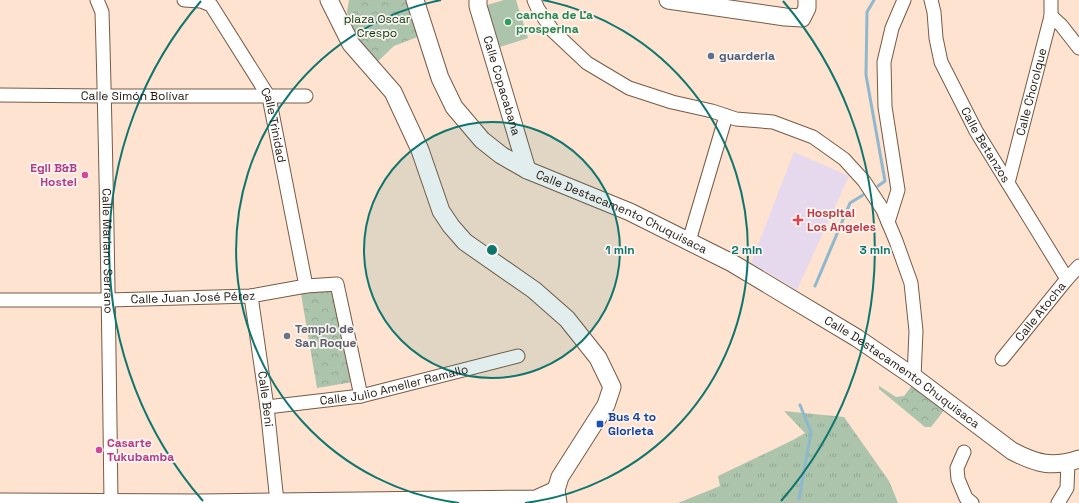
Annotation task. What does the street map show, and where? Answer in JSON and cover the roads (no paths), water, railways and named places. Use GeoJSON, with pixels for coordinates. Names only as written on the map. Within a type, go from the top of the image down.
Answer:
{"type":"FeatureCollection","features":[{"type":"Feature","properties":{"kind":"main road"},"geometry":{"type":"LineString","coordinates":[[0,502],[201,503],[537,501],[557,497],[560,477],[606,405],[612,388],[598,358],[567,319],[534,290],[465,242],[451,226],[441,211],[420,150],[393,92],[351,44],[329,0]]}},
{"type":"Feature","properties":{"kind":"main road"},"geometry":{"type":"LineString","coordinates":[[340,0],[344,29]]}},
{"type":"Feature","properties":{"kind":"main road","name":"Calle Destacamento Chuquisaca"},"geometry":{"type":"LineString","coordinates":[[416,0],[440,78],[454,107],[482,140],[501,155],[527,170],[630,212],[732,263],[851,334],[914,377],[1012,451],[1030,460],[1050,464],[1074,461]]}},
{"type":"Feature","properties":{"kind":"main road","name":"Calle Copacabana"},"geometry":{"type":"LineString","coordinates":[[478,0],[478,6],[527,170]]}},
{"type":"Feature","properties":{"kind":"main road"},"geometry":{"type":"LineString","coordinates":[[668,0],[785,17],[802,18],[807,8],[807,0]]}},
{"type":"Feature","properties":{"kind":"street","name":"Calle Mariano Serrano"},"geometry":{"type":"LineString","coordinates":[[97,0],[102,12],[105,96],[111,502]]}},
{"type":"Feature","properties":{"kind":"street","name":"Calle Trinidad"},"geometry":{"type":"LineString","coordinates":[[184,0],[201,1],[211,5],[269,97],[306,286]]}},
{"type":"Feature","properties":{"kind":"street"},"geometry":{"type":"LineString","coordinates":[[534,0],[538,9],[553,31],[588,62],[629,88],[672,102],[712,111],[736,119],[773,122],[813,137],[844,159],[864,181],[883,210],[911,283],[916,331],[914,377]]}},
{"type":"Feature","properties":{"kind":"street"},"geometry":{"type":"LineString","coordinates":[[888,222],[898,190],[884,107],[884,62],[892,28],[904,0]]}},
{"type":"Feature","properties":{"kind":"street","name":"Calle Betanzos"},"geometry":{"type":"LineString","coordinates":[[931,0],[941,62],[976,131],[1067,279]]}},
{"type":"Feature","properties":{"kind":"street","name":"Calle Chorolque"},"geometry":{"type":"LineString","coordinates":[[1008,183],[1056,20],[1051,0]]}},
{"type":"Feature","properties":{"kind":"street"},"geometry":{"type":"LineString","coordinates":[[1056,20],[1079,48]]}},
{"type":"Feature","properties":{"kind":"street","name":"Calle Simón Bolívar"},"geometry":{"type":"LineString","coordinates":[[0,95],[306,96]]}},
{"type":"Feature","properties":{"kind":"street"},"geometry":{"type":"LineString","coordinates":[[689,241],[726,116]]}},
{"type":"Feature","properties":{"kind":"street","name":"Calle Atocha"},"geometry":{"type":"LineString","coordinates":[[1002,358],[1079,266]]}},
{"type":"Feature","properties":{"kind":"street","name":"Calle Juan José Pérez"},"geometry":{"type":"LineString","coordinates":[[0,300],[109,300],[251,296],[306,286],[337,284],[361,396]]}},
{"type":"Feature","properties":{"kind":"street","name":"Calle Beni"},"geometry":{"type":"LineString","coordinates":[[251,296],[267,407],[278,502]]}},
{"type":"Feature","properties":{"kind":"street","name":"Calle Julio Ameller Ramallo"},"geometry":{"type":"LineString","coordinates":[[267,407],[361,396],[518,356]]}},
{"type":"Feature","properties":{"kind":"street"},"geometry":{"type":"LineString","coordinates":[[964,452],[957,468],[958,479],[966,498],[972,503]]}},
{"type":"Feature","properties":{"kind":"street"},"geometry":{"type":"LineString","coordinates":[[1058,503],[1067,488],[1074,461]]}},
{"type":"Feature","properties":{"kind":"waterway"},"geometry":{"type":"LineString","coordinates":[[874,0],[867,12],[866,75],[885,181],[878,186]]}},
{"type":"Feature","properties":{"kind":"waterway"},"geometry":{"type":"LineString","coordinates":[[815,286],[850,203],[863,195]]}},
{"type":"Feature","properties":{"kind":"waterway"},"geometry":{"type":"LineString","coordinates":[[799,499],[811,432],[800,405]]}},
{"type":"Feature","properties":{"kind":"place","name":"cancha de La prosperina"},"geometry":{"type":"Point","coordinates":[508,22]}},
{"type":"Feature","properties":{"kind":"place","name":"guarderia"},"geometry":{"type":"Point","coordinates":[711,56]}},
{"type":"Feature","properties":{"kind":"place","name":"Egil B&B Hostel"},"geometry":{"type":"Point","coordinates":[85,175]}},
{"type":"Feature","properties":{"kind":"place","name":"Hospital Los Angeles"},"geometry":{"type":"Point","coordinates":[798,220]}},
{"type":"Feature","properties":{"kind":"place","name":"Templo de San Roque"},"geometry":{"type":"Point","coordinates":[287,336]}},
{"type":"Feature","properties":{"kind":"place","name":"Bus 4 to Glorieta"},"geometry":{"type":"Point","coordinates":[600,424]}},
{"type":"Feature","properties":{"kind":"place","name":"Casarte Tukubamba"},"geometry":{"type":"Point","coordinates":[99,450]}},
{"type":"Feature","properties":{"kind":"park label","name":"plaza Oscar Crespo"},"geometry":{"type":"Point","coordinates":[377,26]}}]}
